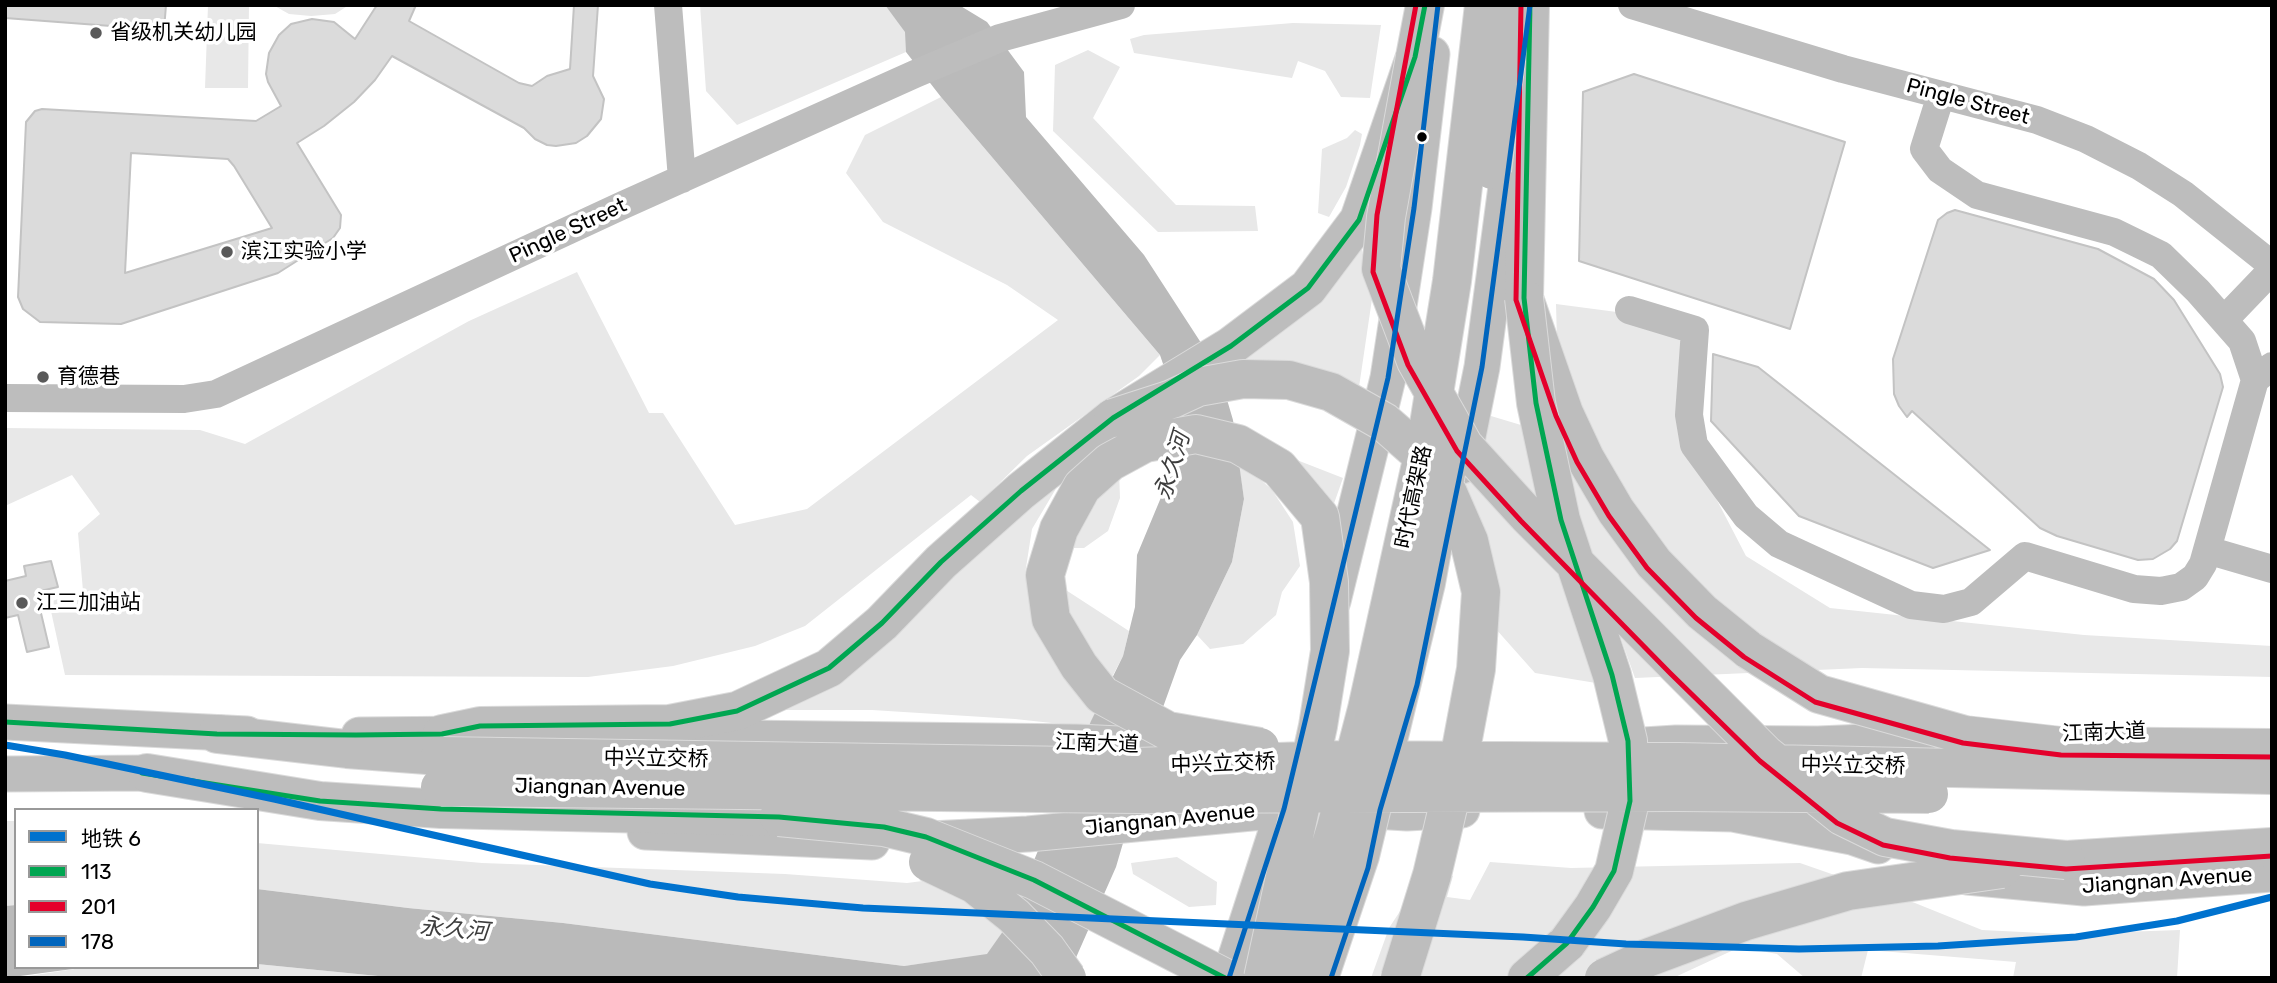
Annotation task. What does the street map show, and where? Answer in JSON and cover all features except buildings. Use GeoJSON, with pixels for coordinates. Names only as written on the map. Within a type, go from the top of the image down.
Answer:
{"type":"FeatureCollection","features":[{"type":"Feature","properties":{"kind":"highway"},"geometry":{"type":"LineString","coordinates":[[1425,5],[1386,217],[1381,269],[1416,361],[1464,446],[1527,515],[1765,754],[1842,816],[1885,837],[1951,849],[2066,860]]}},
{"type":"Feature","properties":{"kind":"highway","name":"时代高架路"},"geometry":{"type":"LineString","coordinates":[[1290,978],[1336,828],[1363,723],[1427,437],[1452,281],[1484,5]]}},
{"type":"Feature","properties":{"kind":"highway","name":"时代高架路"},"geometry":{"type":"LineString","coordinates":[[1319,978],[1360,856],[1426,583],[1482,257],[1513,5]]}},
{"type":"Feature","properties":{"kind":"highway"},"geometry":{"type":"LineString","coordinates":[[1527,978],[1567,943],[1614,871],[1630,801],[1628,741],[1612,675],[1561,520],[1536,403],[1524,298],[1530,5]]}},
{"type":"Feature","properties":{"kind":"highway"},"geometry":{"type":"LineString","coordinates":[[441,771],[480,726],[670,724],[737,711],[829,668],[882,622],[941,562],[1011,500],[1113,418],[1231,346],[1308,288],[1359,220],[1415,57]]}},
{"type":"Feature","properties":{"kind":"highway"},"geometry":{"type":"LineString","coordinates":[[1524,298],[1564,413],[1585,458],[1616,511],[1639,543],[1654,563],[1702,612],[1749,650],[1819,694],[1965,735],[2061,746],[2272,747]]}},
{"type":"Feature","properties":{"kind":"highway"},"geometry":{"type":"LineString","coordinates":[[1113,418],[1172,399],[1198,387],[1243,379],[1289,380],[1331,391],[1384,422],[1416,450],[1448,493],[1469,541],[1481,592],[1476,670],[1458,765],[1432,875],[1400,978]]}},
{"type":"Feature","properties":{"kind":"highway"},"geometry":{"type":"LineString","coordinates":[[1263,978],[1300,807],[1309,766],[1312,753],[1315,739],[1318,726],[1330,651],[1329,582],[1320,517],[1279,468],[1238,444],[1196,434],[1145,443],[1110,463],[1082,487],[1059,529],[1045,575],[1051,619],[1079,666],[1102,695],[1168,731],[1222,740],[1309,756],[1322,758],[1316,759]]}},
{"type":"Feature","properties":{"kind":"highway","name":"中兴立交桥"},"geometry":{"type":"LineString","coordinates":[[217,734],[346,749],[441,771],[1137,767],[1316,759],[1679,762],[2272,775]]}},
{"type":"Feature","properties":{"kind":"highway"},"geometry":{"type":"LineString","coordinates":[[441,771],[779,817],[884,827],[926,837],[1034,880],[1227,978]]}},
{"type":"Feature","properties":{"kind":"highway","name":"Jiangnan Avenue"},"geometry":{"type":"LineString","coordinates":[[147,773],[441,771],[1139,794],[1690,792],[2272,797]]}},
{"type":"Feature","properties":{"kind":"highway"},"geometry":{"type":"LineString","coordinates":[[779,817],[851,833],[916,856],[974,884],[1014,916],[1047,950],[1067,978]]}},
{"type":"Feature","properties":{"kind":"highway"},"geometry":{"type":"LineString","coordinates":[[1604,978],[1647,958],[1746,921],[1848,891],[2066,860],[2272,847]]}},
{"type":"Feature","properties":{"kind":"main road"},"geometry":{"type":"LineString","coordinates":[[1227,978],[1284,809],[1316,759],[1388,378],[1414,208],[1438,5]]}},
{"type":"Feature","properties":{"kind":"main road"},"geometry":{"type":"LineString","coordinates":[[1331,978],[1368,868],[1380,810],[1417,685],[1482,367],[1530,5]]}},
{"type":"Feature","properties":{"kind":"main road"},"geometry":{"type":"LineString","coordinates":[[5,722],[217,734]]}},
{"type":"Feature","properties":{"kind":"main road","name":"江南大道"},"geometry":{"type":"LineString","coordinates":[[441,771],[1077,742],[1234,750],[1316,759],[1399,751],[1542,751],[1676,743],[1818,744],[2272,729]]}},
{"type":"Feature","properties":{"kind":"main road"},"geometry":{"type":"LineString","coordinates":[[1535,806],[1508,776],[1542,751]]}},
{"type":"Feature","properties":{"kind":"main road","name":"Jiangnan Avenue"},"geometry":{"type":"LineString","coordinates":[[5,774],[147,773],[405,819],[868,843],[1028,834],[1284,809],[1380,810],[1406,813],[1535,806],[1576,810],[1733,814],[1852,837],[1968,878],[2084,888],[2272,874]]}},
{"type":"Feature","properties":{"kind":"street"},"geometry":{"type":"LineString","coordinates":[[668,5],[682,179]]}},
{"type":"Feature","properties":{"kind":"street","name":"Pingle Street"},"geometry":{"type":"LineString","coordinates":[[5,398],[184,399],[216,394],[915,74],[1000,38],[1121,5]]}},
{"type":"Feature","properties":{"kind":"street","name":"Pingle Street"},"geometry":{"type":"LineString","coordinates":[[1632,5],[1829,65],[2037,120],[2086,139],[2139,166],[2200,207],[2272,265]]}},
{"type":"Feature","properties":{"kind":"street"},"geometry":{"type":"LineString","coordinates":[[1629,310],[1696,330],[1689,415],[1695,445],[1746,516],[1779,544],[1911,605],[1944,609],[1971,602],[2025,556],[2134,589],[2161,591],[2181,587],[2195,576],[2203,564],[2263,373],[2224,320],[2161,255],[2114,232],[1977,195],[1940,170],[1924,149],[1941,95]]}},
{"type":"Feature","properties":{"kind":"street"},"geometry":{"type":"LineString","coordinates":[[2224,320],[2272,270]]}},
{"type":"Feature","properties":{"kind":"street"},"geometry":{"type":"LineString","coordinates":[[2207,550],[2272,569]]}},
{"type":"Feature","properties":{"kind":"shaded area"},"geometry":{"type":"Polygon","coordinates":[[[208,5],[249,5],[248,88],[205,88],[208,5]]]}},
{"type":"Feature","properties":{"kind":"shaded area"},"geometry":{"type":"Polygon","coordinates":[[[273,5],[349,5],[335,14],[311,16],[289,14],[273,5]]]}},
{"type":"Feature","properties":{"kind":"shaded area"},"geometry":{"type":"Polygon","coordinates":[[[700,5],[885,5],[906,32],[906,52],[737,125],[706,91],[700,5]]]}},
{"type":"Feature","properties":{"kind":"shaded area"},"geometry":{"type":"Polygon","coordinates":[[[1293,23],[1381,25],[1370,98],[1341,97],[1325,71],[1298,61],[1292,78],[1134,53],[1130,39],[1144,35],[1293,23]]]}},
{"type":"Feature","properties":{"kind":"shaded area"},"geometry":{"type":"Polygon","coordinates":[[[1088,50],[1120,67],[1093,118],[1176,205],[1255,206],[1258,231],[1158,232],[1053,131],[1055,65],[1088,50]]]}},
{"type":"Feature","properties":{"kind":"shaded area"},"geometry":{"type":"Polygon","coordinates":[[[941,97],[1160,355],[1139,376],[1027,456],[980,502],[971,495],[805,626],[755,646],[673,666],[588,677],[65,675],[49,602],[83,591],[78,533],[100,514],[72,475],[5,506],[5,428],[200,430],[245,444],[469,321],[577,272],[649,413],[663,413],[735,525],[807,509],[1058,320],[1007,285],[883,222],[846,173],[865,135],[941,97]]]}},
{"type":"Feature","properties":{"kind":"shaded area"},"geometry":{"type":"Polygon","coordinates":[[[1355,130],[1362,134],[1346,187],[1329,217],[1318,213],[1322,149],[1347,138],[1355,130]]]}},
{"type":"Feature","properties":{"kind":"shaded area"},"geometry":{"type":"Polygon","coordinates":[[[1359,236],[1372,299],[1359,387],[1236,362],[1359,236]]]}},
{"type":"Feature","properties":{"kind":"shaded area"},"geometry":{"type":"Polygon","coordinates":[[[1556,304],[1647,316],[1683,342],[1680,429],[1746,556],[1830,608],[2084,635],[2272,646],[2272,677],[1862,668],[1635,678],[1593,561],[1560,452],[1556,304]]]}},
{"type":"Feature","properties":{"kind":"shaded area"},"geometry":{"type":"Polygon","coordinates":[[[1481,413],[1521,425],[1596,683],[1535,673],[1487,619],[1462,499],[1481,413]]]}},
{"type":"Feature","properties":{"kind":"shaded area"},"geometry":{"type":"Polygon","coordinates":[[[1284,455],[1343,478],[1325,529],[1284,455]]]}},
{"type":"Feature","properties":{"kind":"shaded area"},"geometry":{"type":"Polygon","coordinates":[[[1238,459],[1272,490],[1293,522],[1300,566],[1282,592],[1276,615],[1243,644],[1210,649],[1197,635],[1232,562],[1244,499],[1238,459]]]}},
{"type":"Feature","properties":{"kind":"shaded area"},"geometry":{"type":"Polygon","coordinates":[[[1067,470],[1032,529],[1025,574],[1034,612],[1099,704],[1089,727],[1015,719],[872,710],[762,710],[1067,470]]]}},
{"type":"Feature","properties":{"kind":"shaded area"},"geometry":{"type":"Polygon","coordinates":[[[1119,470],[1120,498],[1108,531],[1084,548],[1061,548],[1062,529],[1119,470]]]}},
{"type":"Feature","properties":{"kind":"shaded area"},"geometry":{"type":"Polygon","coordinates":[[[1055,583],[1129,631],[1123,656],[1112,677],[1085,657],[1055,583]]]}},
{"type":"Feature","properties":{"kind":"shaded area"},"geometry":{"type":"Polygon","coordinates":[[[5,821],[14,821],[14,905],[5,906],[5,821]]]}},
{"type":"Feature","properties":{"kind":"shaded area"},"geometry":{"type":"Polygon","coordinates":[[[259,843],[482,863],[785,874],[907,883],[1032,867],[1008,924],[987,955],[904,966],[563,923],[408,908],[259,889],[259,843]]]}},
{"type":"Feature","properties":{"kind":"shaded area"},"geometry":{"type":"Polygon","coordinates":[[[1177,857],[1217,882],[1216,905],[1189,907],[1133,874],[1131,863],[1177,857]]]}},
{"type":"Feature","properties":{"kind":"shaded area"},"geometry":{"type":"Polygon","coordinates":[[[1490,862],[1571,868],[1800,863],[1915,903],[1982,930],[2063,934],[2180,930],[2177,978],[2013,978],[2016,962],[1868,950],[1861,978],[1805,978],[1777,954],[1740,947],[1673,978],[1371,978],[1389,928],[1425,873],[1453,876],[1447,897],[1470,900],[1490,862]]]}},
{"type":"Feature","properties":{"kind":"shaded area"},"geometry":{"type":"Polygon","coordinates":[[[259,964],[398,978],[15,978],[75,969],[259,969],[259,964]]]}},
{"type":"Feature","properties":{"kind":"water","name":"永久河"},"geometry":{"type":"Polygon","coordinates":[[[885,5],[959,5],[987,22],[1024,72],[1026,117],[1144,255],[1218,369],[1233,420],[1244,499],[1232,562],[1197,635],[1180,660],[1162,710],[1116,867],[1067,978],[398,978],[259,964],[259,889],[408,908],[563,923],[904,966],[987,954],[1008,924],[1091,721],[1123,656],[1135,607],[1137,555],[1162,495],[1183,423],[1160,355],[941,97],[906,52],[905,32],[885,5]]]}},
{"type":"Feature","properties":{"kind":"water"},"geometry":{"type":"Polygon","coordinates":[[[14,905],[14,969],[73,969],[5,978],[5,906],[14,905]]]}},
{"type":"Feature","properties":{"kind":"metro line","name":"6"},"geometry":{"type":"LineString","coordinates":[[5,745],[274,799],[650,884],[738,897],[863,908],[1523,937],[1626,944],[1799,949],[1938,946],[2076,937],[2177,921],[2272,897]]}},
{"type":"Feature","properties":{"kind":"transit line","name":"201"},"geometry":{"type":"LineString","coordinates":[[1416,5],[1377,215],[1373,272],[1408,365],[1457,451],[1521,521],[1670,673],[1760,761],[1837,823],[1883,845],[1950,858],[2066,869],[2272,856]]}},
{"type":"Feature","properties":{"kind":"transit line","name":"113"},"geometry":{"type":"LineString","coordinates":[[5,722],[217,734],[356,735],[442,734],[480,726],[670,724],[737,711],[829,668],[882,623],[941,562],[1021,491],[1113,418],[1231,346],[1308,288],[1359,220],[1415,57],[1425,5]]}},
{"type":"Feature","properties":{"kind":"transit line","name":"178"},"geometry":{"type":"LineString","coordinates":[[1229,978],[1284,809],[1388,378],[1414,208],[1438,5]]}},
{"type":"Feature","properties":{"kind":"transit line","name":"201"},"geometry":{"type":"LineString","coordinates":[[1521,5],[1516,300],[1556,416],[1577,462],[1609,516],[1647,568],[1696,618],[1744,657],[1815,702],[1963,743],[2061,755],[2272,757]]}},
{"type":"Feature","properties":{"kind":"transit line","name":"113"},"geometry":{"type":"LineString","coordinates":[[1527,978],[1567,943],[1614,871],[1630,801],[1628,741],[1612,675],[1561,520],[1536,403],[1524,298],[1530,5]]}},
{"type":"Feature","properties":{"kind":"transit line","name":"178"},"geometry":{"type":"LineString","coordinates":[[1331,978],[1368,868],[1380,810],[1417,685],[1482,367],[1530,5]]}},
{"type":"Feature","properties":{"kind":"transit line","name":"113"},"geometry":{"type":"LineString","coordinates":[[142,773],[320,801],[441,809],[779,817],[884,827],[926,837],[1034,880],[1225,978]]}},
{"type":"Feature","properties":{"kind":"place","name":"省级机关幼儿园"},"geometry":{"type":"Point","coordinates":[96,33]}},
{"type":"Feature","properties":{"kind":"place","name":"滨江实验小学"},"geometry":{"type":"Point","coordinates":[227,252]}},
{"type":"Feature","properties":{"kind":"place","name":"育德巷"},"geometry":{"type":"Point","coordinates":[43,377]}},
{"type":"Feature","properties":{"kind":"place","name":"江三加油站"},"geometry":{"type":"Point","coordinates":[22,603]}}]}
